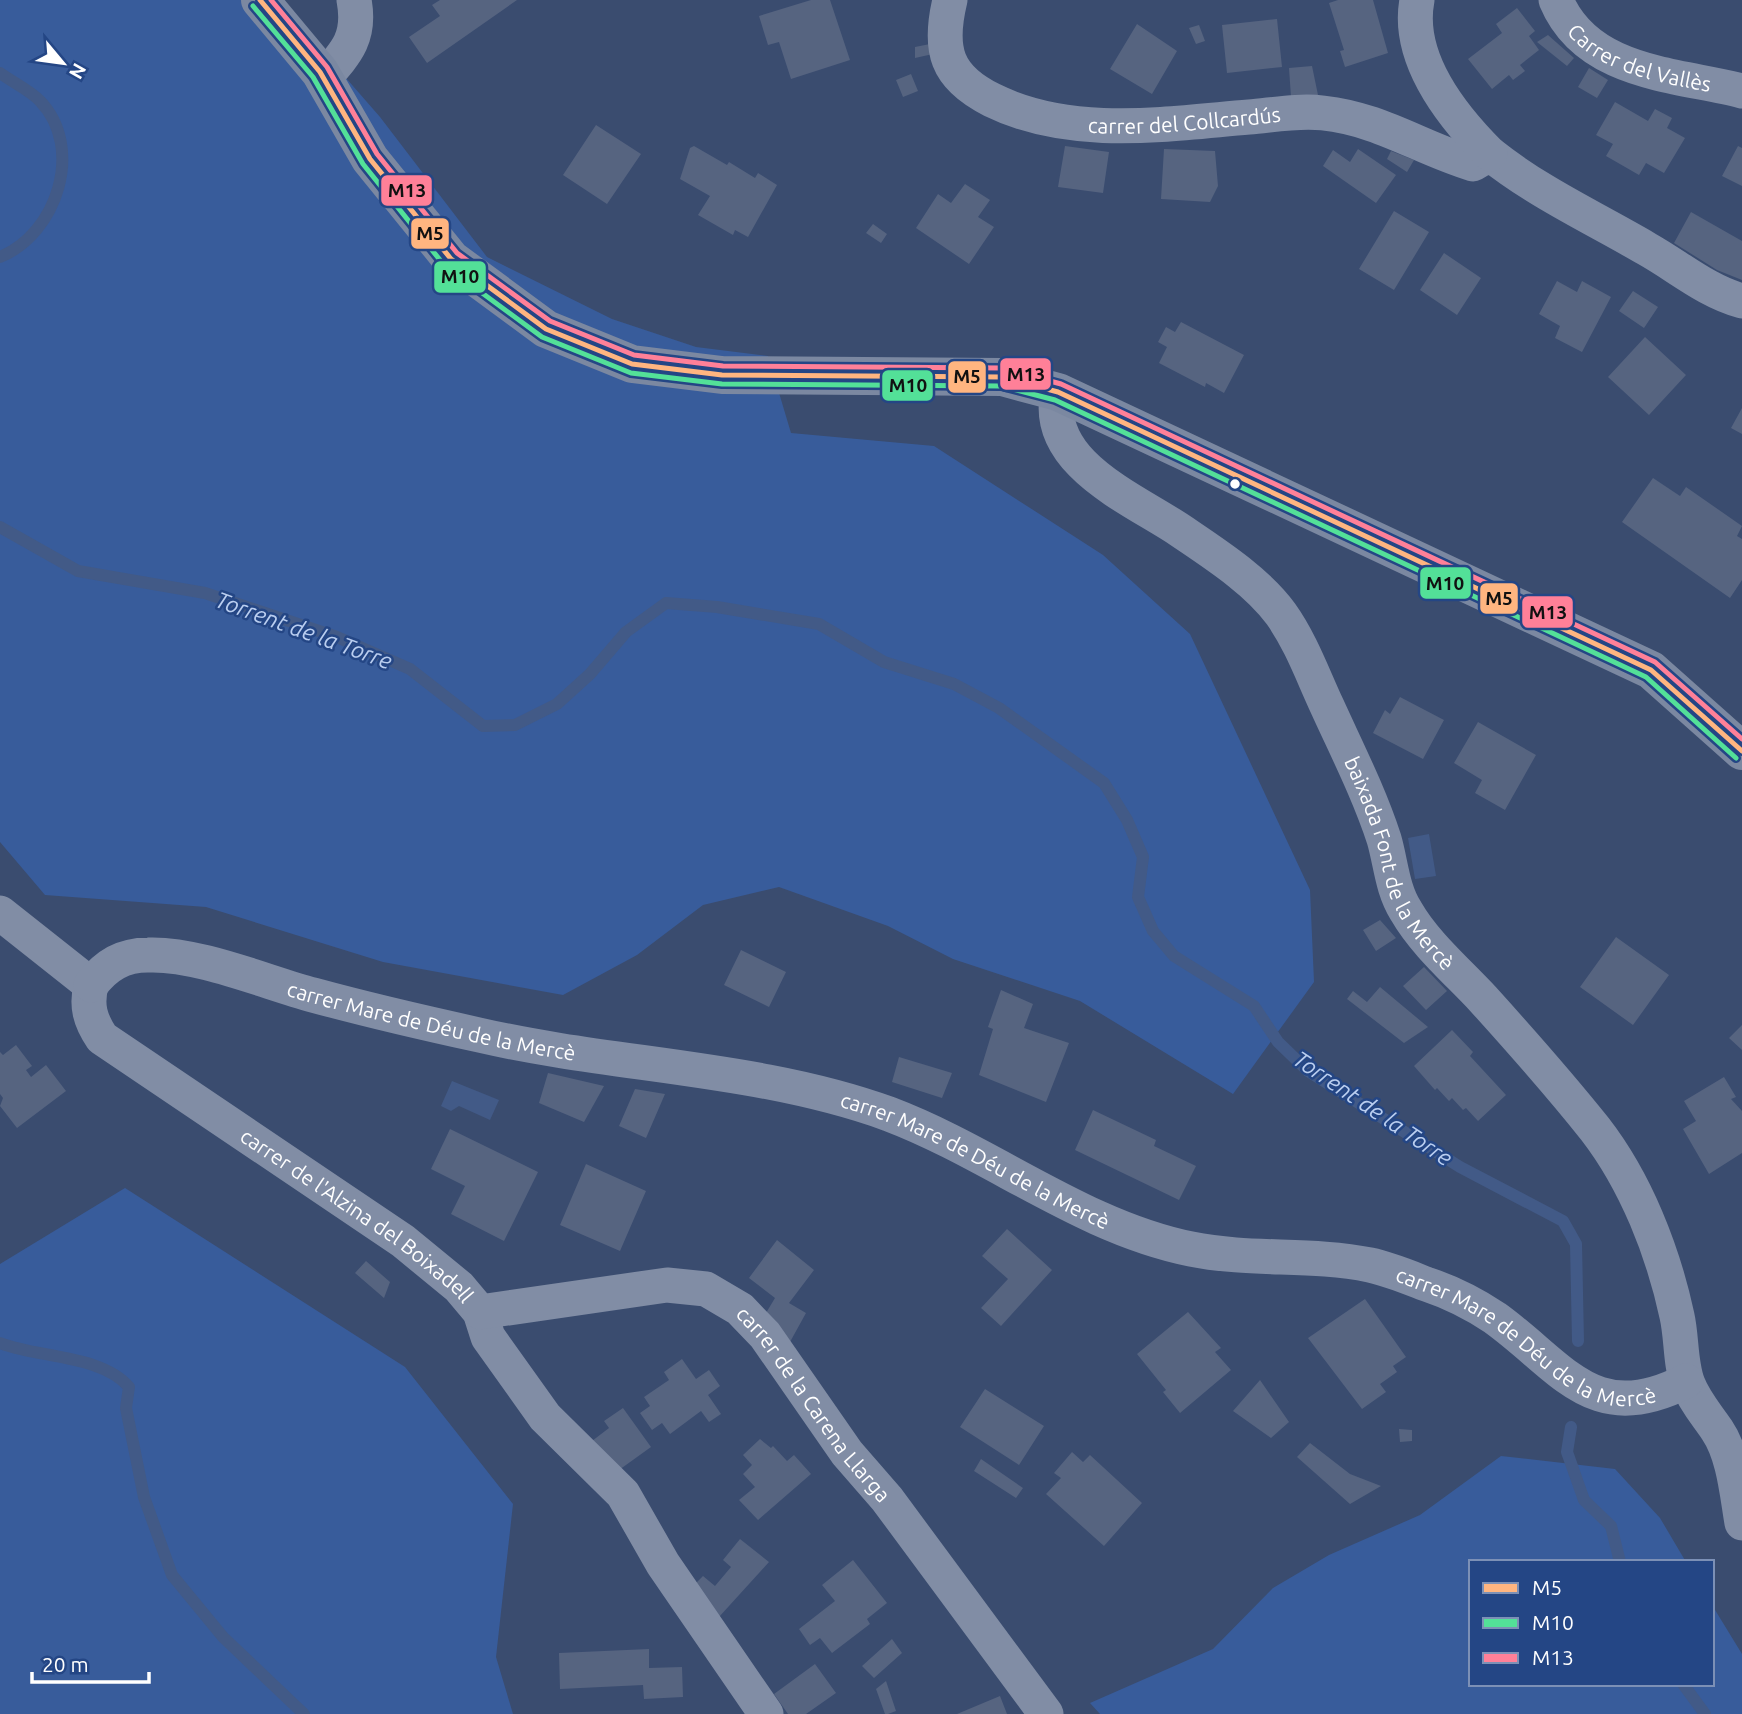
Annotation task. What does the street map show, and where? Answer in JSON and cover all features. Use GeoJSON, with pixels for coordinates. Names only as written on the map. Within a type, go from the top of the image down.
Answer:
{"type":"FeatureCollection","features":[{"type":"Feature","properties":{"kind":"street"},"geometry":{"type":"LineString","coordinates":[[260,0],[323,79],[370,159],[451,259],[546,329],[632,363],[709,373],[863,378],[939,375],[1002,377],[1058,392],[1651,670],[1742,751]]}},
{"type":"Feature","properties":{"kind":"street"},"geometry":{"type":"LineString","coordinates":[[323,79],[348,51],[358,20],[354,0]]}},
{"type":"Feature","properties":{"kind":"street","name":"carrer del Collcardús"},"geometry":{"type":"LineString","coordinates":[[950,0],[946,37],[948,58],[958,79],[1008,107],[1041,119],[1072,124],[1105,124],[1322,112],[1360,119],[1400,132],[1444,156],[1473,164],[1490,154]]}},
{"type":"Feature","properties":{"kind":"street"},"geometry":{"type":"LineString","coordinates":[[1417,0],[1414,24],[1418,47],[1426,66],[1463,127],[1490,154],[1554,199],[1614,230],[1700,284],[1742,301]]}},
{"type":"Feature","properties":{"kind":"street","name":"Carrer del Vallès"},"geometry":{"type":"LineString","coordinates":[[1556,0],[1562,13],[1597,51],[1622,65],[1742,91]]}},
{"type":"Feature","properties":{"kind":"street","name":"baixada Font de la Mercè"},"geometry":{"type":"LineString","coordinates":[[1058,392],[1055,408],[1058,419],[1077,458],[1091,472],[1182,531],[1241,576],[1280,613],[1301,647],[1369,800],[1385,843],[1395,888],[1405,911],[1427,940],[1540,1063],[1596,1130],[1635,1192],[1664,1269],[1678,1317],[1686,1381]]}},
{"type":"Feature","properties":{"kind":"street"},"geometry":{"type":"LineString","coordinates":[[0,913],[8,923],[91,985]]}},
{"type":"Feature","properties":{"kind":"street","name":"carrer Mare de Déu de la Mercè"},"geometry":{"type":"LineString","coordinates":[[91,985],[104,967],[123,959],[148,955],[176,957],[484,1037],[597,1058],[774,1083],[832,1096],[889,1115],[953,1141],[1088,1214],[1190,1249],[1370,1265],[1434,1286],[1494,1318],[1553,1369],[1581,1387],[1606,1398],[1658,1396],[1686,1381],[1704,1415],[1719,1432],[1732,1473],[1742,1523]]}},
{"type":"Feature","properties":{"kind":"street","name":"carrer de l'Alzina del Boixadell"},"geometry":{"type":"LineString","coordinates":[[91,985],[87,1001],[91,1021],[102,1038],[434,1263],[480,1312],[488,1337],[538,1408],[622,1494],[663,1564],[766,1714]]}},
{"type":"Feature","properties":{"kind":"street","name":"carrer de la Carena Llarga"},"geometry":{"type":"LineString","coordinates":[[480,1312],[667,1285],[706,1289],[740,1309],[765,1335],[847,1453],[903,1521],[1045,1714]]}},
{"type":"Feature","properties":{"kind":"shaded area"},"geometry":{"type":"Polygon","coordinates":[[[0,0],[278,0],[380,117],[487,257],[612,319],[696,347],[768,356],[791,433],[934,446],[1103,555],[1190,634],[1310,890],[1314,982],[1233,1094],[1080,1001],[953,959],[888,926],[779,887],[703,905],[637,955],[563,995],[383,962],[206,907],[45,895],[0,842],[0,0]]]}},
{"type":"Feature","properties":{"kind":"shaded area"},"geometry":{"type":"Polygon","coordinates":[[[1429,834],[1436,876],[1415,879],[1408,838],[1429,834]]]}},
{"type":"Feature","properties":{"kind":"shaded area"},"geometry":{"type":"Polygon","coordinates":[[[452,1081],[499,1100],[490,1120],[459,1106],[451,1111],[441,1106],[452,1081]]]}},
{"type":"Feature","properties":{"kind":"shaded area"},"geometry":{"type":"Polygon","coordinates":[[[125,1188],[405,1367],[513,1504],[496,1657],[513,1714],[0,1714],[0,1264],[125,1188]]]}},
{"type":"Feature","properties":{"kind":"shaded area"},"geometry":{"type":"Polygon","coordinates":[[[1501,1456],[1615,1469],[1660,1518],[1685,1560],[1469,1560],[1469,1686],[1714,1686],[1714,1608],[1742,1654],[1742,1714],[1100,1714],[1090,1703],[1213,1649],[1273,1588],[1329,1555],[1420,1515],[1501,1456]]]}},
{"type":"Feature","properties":{"kind":"building"},"geometry":{"type":"Polygon","coordinates":[[[440,0],[517,0],[427,63],[409,37],[440,16],[432,5],[440,0]]]}},
{"type":"Feature","properties":{"kind":"building"},"geometry":{"type":"Polygon","coordinates":[[[811,0],[830,0],[850,60],[791,79],[779,42],[768,45],[759,16],[811,0]]]}},
{"type":"Feature","properties":{"kind":"building"},"geometry":{"type":"Polygon","coordinates":[[[1338,0],[1373,0],[1388,53],[1345,67],[1340,51],[1344,50],[1329,3],[1338,0]]]}},
{"type":"Feature","properties":{"kind":"building"},"geometry":{"type":"Polygon","coordinates":[[[1517,8],[1535,31],[1529,36],[1539,50],[1520,65],[1525,71],[1513,80],[1509,75],[1492,89],[1468,59],[1502,33],[1496,24],[1517,8]]]}},
{"type":"Feature","properties":{"kind":"building"},"geometry":{"type":"Polygon","coordinates":[[[1277,19],[1282,67],[1227,73],[1222,25],[1277,19]]]}},
{"type":"Feature","properties":{"kind":"building"},"geometry":{"type":"Polygon","coordinates":[[[1137,24],[1177,51],[1152,94],[1110,69],[1137,24]]]}},
{"type":"Feature","properties":{"kind":"building"},"geometry":{"type":"Polygon","coordinates":[[[1199,25],[1205,41],[1196,44],[1189,28],[1199,25]]]}},
{"type":"Feature","properties":{"kind":"building"},"geometry":{"type":"Polygon","coordinates":[[[1548,35],[1574,58],[1567,66],[1537,42],[1548,35]]]}},
{"type":"Feature","properties":{"kind":"building"},"geometry":{"type":"Polygon","coordinates":[[[930,44],[933,54],[915,58],[915,47],[930,44]]]}},
{"type":"Feature","properties":{"kind":"building"},"geometry":{"type":"Polygon","coordinates":[[[1312,66],[1318,95],[1291,97],[1289,68],[1312,66]]]}},
{"type":"Feature","properties":{"kind":"building"},"geometry":{"type":"Polygon","coordinates":[[[1589,68],[1608,80],[1597,98],[1578,87],[1589,68]]]}},
{"type":"Feature","properties":{"kind":"building"},"geometry":{"type":"Polygon","coordinates":[[[911,74],[918,91],[903,97],[896,80],[911,74]]]}},
{"type":"Feature","properties":{"kind":"building"},"geometry":{"type":"Polygon","coordinates":[[[1615,102],[1648,121],[1655,109],[1672,118],[1667,128],[1685,138],[1664,173],[1646,163],[1639,175],[1606,156],[1613,144],[1596,135],[1615,102]]]}},
{"type":"Feature","properties":{"kind":"building"},"geometry":{"type":"Polygon","coordinates":[[[596,125],[641,154],[607,204],[563,175],[596,125]]]}},
{"type":"Feature","properties":{"kind":"building"},"geometry":{"type":"Polygon","coordinates":[[[694,146],[727,165],[729,162],[755,178],[758,173],[777,185],[748,237],[735,230],[733,235],[698,215],[710,196],[680,179],[690,148],[694,146]]]}},
{"type":"Feature","properties":{"kind":"building"},"geometry":{"type":"Polygon","coordinates":[[[1065,146],[1109,152],[1103,193],[1058,187],[1065,146]]]}},
{"type":"Feature","properties":{"kind":"building"},"geometry":{"type":"Polygon","coordinates":[[[1738,146],[1742,148],[1742,186],[1722,176],[1738,146]]]}},
{"type":"Feature","properties":{"kind":"building"},"geometry":{"type":"Polygon","coordinates":[[[1164,149],[1215,151],[1218,186],[1210,202],[1161,199],[1164,149]]]}},
{"type":"Feature","properties":{"kind":"building"},"geometry":{"type":"Polygon","coordinates":[[[1358,149],[1396,175],[1376,203],[1323,166],[1333,150],[1350,162],[1358,149]]]}},
{"type":"Feature","properties":{"kind":"building"},"geometry":{"type":"Polygon","coordinates":[[[1391,151],[1414,160],[1407,172],[1387,159],[1391,151]]]}},
{"type":"Feature","properties":{"kind":"building"},"geometry":{"type":"Polygon","coordinates":[[[965,184],[990,200],[978,217],[994,227],[969,264],[916,228],[938,194],[951,203],[965,184]]]}},
{"type":"Feature","properties":{"kind":"building"},"geometry":{"type":"Polygon","coordinates":[[[1394,211],[1429,232],[1394,290],[1359,269],[1394,211]]]}},
{"type":"Feature","properties":{"kind":"building"},"geometry":{"type":"Polygon","coordinates":[[[1691,212],[1742,241],[1742,280],[1717,270],[1674,243],[1691,212]]]}},
{"type":"Feature","properties":{"kind":"building"},"geometry":{"type":"Polygon","coordinates":[[[873,224],[887,234],[881,243],[866,233],[873,224]]]}},
{"type":"Feature","properties":{"kind":"building"},"geometry":{"type":"Polygon","coordinates":[[[1444,253],[1481,278],[1457,315],[1420,290],[1444,253]]]}},
{"type":"Feature","properties":{"kind":"building"},"geometry":{"type":"Polygon","coordinates":[[[1557,281],[1577,292],[1582,281],[1611,297],[1582,352],[1555,338],[1560,326],[1539,314],[1557,281]]]}},
{"type":"Feature","properties":{"kind":"building"},"geometry":{"type":"Polygon","coordinates":[[[1633,291],[1658,307],[1644,328],[1619,311],[1633,291]]]}},
{"type":"Feature","properties":{"kind":"building"},"geometry":{"type":"Polygon","coordinates":[[[1181,322],[1244,355],[1224,393],[1206,383],[1205,387],[1159,363],[1167,347],[1158,342],[1166,327],[1175,332],[1181,322]]]}},
{"type":"Feature","properties":{"kind":"building"},"geometry":{"type":"Polygon","coordinates":[[[1645,337],[1686,375],[1649,415],[1608,377],[1645,337]]]}},
{"type":"Feature","properties":{"kind":"building"},"geometry":{"type":"Polygon","coordinates":[[[1742,408],[1742,434],[1731,428],[1742,408]]]}},
{"type":"Feature","properties":{"kind":"building"},"geometry":{"type":"Polygon","coordinates":[[[1653,478],[1680,496],[1686,487],[1742,526],[1737,536],[1742,539],[1742,580],[1730,598],[1622,522],[1653,478]]]}},
{"type":"Feature","properties":{"kind":"building"},"geometry":{"type":"Polygon","coordinates":[[[1400,697],[1444,720],[1423,759],[1373,733],[1385,710],[1390,714],[1400,697]]]}},
{"type":"Feature","properties":{"kind":"building"},"geometry":{"type":"Polygon","coordinates":[[[1478,722],[1536,755],[1505,810],[1475,793],[1482,780],[1454,763],[1478,722]]]}},
{"type":"Feature","properties":{"kind":"building"},"geometry":{"type":"Polygon","coordinates":[[[1380,920],[1396,938],[1376,951],[1363,930],[1380,920]]]}},
{"type":"Feature","properties":{"kind":"building"},"geometry":{"type":"Polygon","coordinates":[[[1616,937],[1669,975],[1633,1025],[1580,987],[1616,937]]]}},
{"type":"Feature","properties":{"kind":"building"},"geometry":{"type":"Polygon","coordinates":[[[741,950],[786,972],[769,1007],[724,985],[741,950]]]}},
{"type":"Feature","properties":{"kind":"building"},"geometry":{"type":"Polygon","coordinates":[[[1424,967],[1447,991],[1426,1010],[1403,986],[1424,967]]]}},
{"type":"Feature","properties":{"kind":"building"},"geometry":{"type":"Polygon","coordinates":[[[1380,987],[1428,1027],[1404,1043],[1347,999],[1353,991],[1367,1002],[1380,987]]]}},
{"type":"Feature","properties":{"kind":"building"},"geometry":{"type":"Polygon","coordinates":[[[1001,990],[1033,1004],[1024,1028],[1069,1043],[1046,1102],[979,1075],[993,1029],[988,1027],[1001,990]]]}},
{"type":"Feature","properties":{"kind":"building"},"geometry":{"type":"Polygon","coordinates":[[[1742,1025],[1742,1050],[1729,1038],[1742,1025]]]}},
{"type":"Feature","properties":{"kind":"building"},"geometry":{"type":"Polygon","coordinates":[[[1452,1030],[1473,1052],[1470,1056],[1506,1095],[1478,1121],[1466,1108],[1463,1110],[1452,1098],[1449,1101],[1437,1088],[1435,1090],[1414,1066],[1452,1030]]]}},
{"type":"Feature","properties":{"kind":"building"},"geometry":{"type":"Polygon","coordinates":[[[16,1045],[32,1066],[26,1070],[31,1077],[46,1065],[66,1091],[17,1128],[0,1106],[3,1098],[0,1094],[0,1052],[3,1055],[16,1045]]]}},
{"type":"Feature","properties":{"kind":"building"},"geometry":{"type":"Polygon","coordinates":[[[899,1057],[952,1073],[942,1098],[892,1082],[899,1057]]]}},
{"type":"Feature","properties":{"kind":"building"},"geometry":{"type":"Polygon","coordinates":[[[548,1073],[604,1086],[584,1122],[539,1103],[548,1073]]]}},
{"type":"Feature","properties":{"kind":"building"},"geometry":{"type":"Polygon","coordinates":[[[1724,1077],[1736,1097],[1731,1099],[1742,1111],[1742,1153],[1709,1174],[1683,1129],[1696,1121],[1684,1101],[1724,1077]]]}},
{"type":"Feature","properties":{"kind":"building"},"geometry":{"type":"Polygon","coordinates":[[[635,1089],[665,1094],[646,1138],[619,1126],[635,1089]]]}},
{"type":"Feature","properties":{"kind":"building"},"geometry":{"type":"Polygon","coordinates":[[[1093,1110],[1156,1140],[1154,1146],[1196,1166],[1179,1200],[1075,1150],[1093,1110]]]}},
{"type":"Feature","properties":{"kind":"building"},"geometry":{"type":"Polygon","coordinates":[[[450,1129],[538,1172],[504,1241],[451,1214],[465,1186],[431,1169],[450,1129]]]}},
{"type":"Feature","properties":{"kind":"building"},"geometry":{"type":"Polygon","coordinates":[[[586,1164],[646,1191],[620,1251],[560,1225],[586,1164]]]}},
{"type":"Feature","properties":{"kind":"building"},"geometry":{"type":"Polygon","coordinates":[[[1007,1229],[1052,1270],[1001,1326],[981,1308],[1008,1279],[982,1256],[1007,1229]]]}},
{"type":"Feature","properties":{"kind":"building"},"geometry":{"type":"Polygon","coordinates":[[[777,1240],[814,1270],[789,1303],[806,1313],[790,1342],[766,1313],[775,1298],[749,1278],[777,1240]]]}},
{"type":"Feature","properties":{"kind":"building"},"geometry":{"type":"Polygon","coordinates":[[[366,1261],[390,1282],[384,1298],[355,1273],[366,1261]]]}},
{"type":"Feature","properties":{"kind":"building"},"geometry":{"type":"Polygon","coordinates":[[[1365,1299],[1406,1357],[1393,1366],[1397,1372],[1380,1384],[1386,1392],[1362,1409],[1308,1338],[1365,1299]]]}},
{"type":"Feature","properties":{"kind":"building"},"geometry":{"type":"Polygon","coordinates":[[[1188,1312],[1221,1348],[1215,1352],[1231,1370],[1180,1413],[1163,1392],[1166,1390],[1137,1354],[1188,1312]]]}},
{"type":"Feature","properties":{"kind":"building"},"geometry":{"type":"Polygon","coordinates":[[[682,1359],[696,1379],[709,1370],[720,1386],[708,1395],[721,1414],[709,1422],[701,1411],[670,1434],[662,1423],[652,1430],[640,1413],[650,1406],[644,1397],[669,1380],[664,1372],[682,1359]]]}},
{"type":"Feature","properties":{"kind":"building"},"geometry":{"type":"Polygon","coordinates":[[[1260,1380],[1289,1422],[1271,1438],[1233,1411],[1260,1380]]]}},
{"type":"Feature","properties":{"kind":"building"},"geometry":{"type":"Polygon","coordinates":[[[985,1389],[1044,1426],[1019,1465],[960,1427],[985,1389]]]}},
{"type":"Feature","properties":{"kind":"building"},"geometry":{"type":"Polygon","coordinates":[[[623,1408],[651,1447],[619,1470],[592,1441],[609,1428],[604,1421],[623,1408]]]}},
{"type":"Feature","properties":{"kind":"building"},"geometry":{"type":"Polygon","coordinates":[[[1399,1429],[1412,1430],[1412,1441],[1400,1442],[1399,1429]]]}},
{"type":"Feature","properties":{"kind":"building"},"geometry":{"type":"Polygon","coordinates":[[[760,1439],[771,1448],[773,1446],[787,1461],[794,1455],[811,1474],[758,1520],[739,1500],[755,1487],[743,1474],[752,1465],[743,1455],[760,1439]]]}},
{"type":"Feature","properties":{"kind":"building"},"geometry":{"type":"Polygon","coordinates":[[[1310,1443],[1350,1474],[1381,1486],[1350,1504],[1297,1457],[1310,1443]]]}},
{"type":"Feature","properties":{"kind":"building"},"geometry":{"type":"Polygon","coordinates":[[[1072,1452],[1083,1462],[1090,1455],[1142,1503],[1104,1546],[1046,1494],[1061,1478],[1054,1473],[1072,1452]]]}},
{"type":"Feature","properties":{"kind":"building"},"geometry":{"type":"Polygon","coordinates":[[[981,1459],[1023,1488],[1016,1498],[974,1471],[981,1459]]]}},
{"type":"Feature","properties":{"kind":"building"},"geometry":{"type":"Polygon","coordinates":[[[740,1539],[769,1562],[719,1617],[696,1583],[703,1576],[715,1586],[731,1567],[723,1560],[740,1539]]]}},
{"type":"Feature","properties":{"kind":"building"},"geometry":{"type":"Polygon","coordinates":[[[853,1560],[887,1603],[867,1619],[870,1624],[832,1653],[820,1638],[810,1645],[799,1629],[835,1601],[822,1585],[853,1560]]]}},
{"type":"Feature","properties":{"kind":"building"},"geometry":{"type":"Polygon","coordinates":[[[892,1639],[902,1653],[874,1678],[862,1666],[892,1639]]]}},
{"type":"Feature","properties":{"kind":"building"},"geometry":{"type":"Polygon","coordinates":[[[649,1649],[649,1668],[682,1667],[683,1697],[644,1699],[643,1685],[560,1689],[559,1653],[649,1649]]]}},
{"type":"Feature","properties":{"kind":"building"},"geometry":{"type":"Polygon","coordinates":[[[815,1664],[836,1693],[806,1714],[788,1714],[774,1694],[815,1664]]]}},
{"type":"Feature","properties":{"kind":"building"},"geometry":{"type":"Polygon","coordinates":[[[886,1681],[896,1711],[888,1714],[885,1714],[876,1689],[886,1681]]]}},
{"type":"Feature","properties":{"kind":"building"},"geometry":{"type":"Polygon","coordinates":[[[1000,1696],[1007,1714],[957,1714],[1000,1696]]]}},
{"type":"Feature","properties":{"kind":"waterway","name":"Torrent de la Torre"},"geometry":{"type":"LineString","coordinates":[[0,73],[36,97],[54,120],[61,142],[62,165],[50,210],[37,230],[20,246],[0,257]]}},
{"type":"Feature","properties":{"kind":"waterway","name":"Torrent de la Torre"},"geometry":{"type":"LineString","coordinates":[[0,527],[78,571],[205,593],[337,637],[410,669],[483,726],[515,725],[557,704],[590,674],[626,632],[666,603],[717,607],[819,624],[884,662],[954,684],[999,708],[1104,783],[1127,820],[1143,857],[1138,897],[1153,931],[1174,956],[1254,1006],[1278,1042],[1308,1071],[1460,1167],[1563,1221],[1576,1244],[1578,1341]]}},
{"type":"Feature","properties":{"kind":"waterway"},"geometry":{"type":"LineString","coordinates":[[0,1343],[87,1363],[103,1369],[129,1387],[126,1408],[144,1497],[172,1575],[223,1637],[304,1714]]}},
{"type":"Feature","properties":{"kind":"waterway","name":"Torrent de la Torre"},"geometry":{"type":"LineString","coordinates":[[1571,1427],[1567,1452],[1584,1500],[1611,1526],[1620,1560]]}},
{"type":"Feature","properties":{"kind":"waterway","name":"Torrent de la Torre"},"geometry":{"type":"LineString","coordinates":[[1684,1686],[1705,1714]]}},
{"type":"Feature","properties":{"kind":"transit line","name":"M5"},"geometry":{"type":"LineString","coordinates":[[260,0],[320,72],[370,159],[451,259],[546,329],[632,364],[722,375],[1002,377],[1058,392],[1651,670],[1742,751]]}},
{"type":"Feature","properties":{"kind":"transit line","name":"M13"},"geometry":{"type":"LineString","coordinates":[[271,0],[327,67],[377,154],[457,253],[550,321],[634,355],[723,366],[1003,368],[1061,384],[1655,662],[1742,739]]}},
{"type":"Feature","properties":{"kind":"transit line","name":"M10"},"geometry":{"type":"LineString","coordinates":[[253,6],[313,77],[363,164],[444,265],[542,337],[631,373],[722,384],[1001,386],[1055,400],[1646,677],[1736,758]]}}]}
